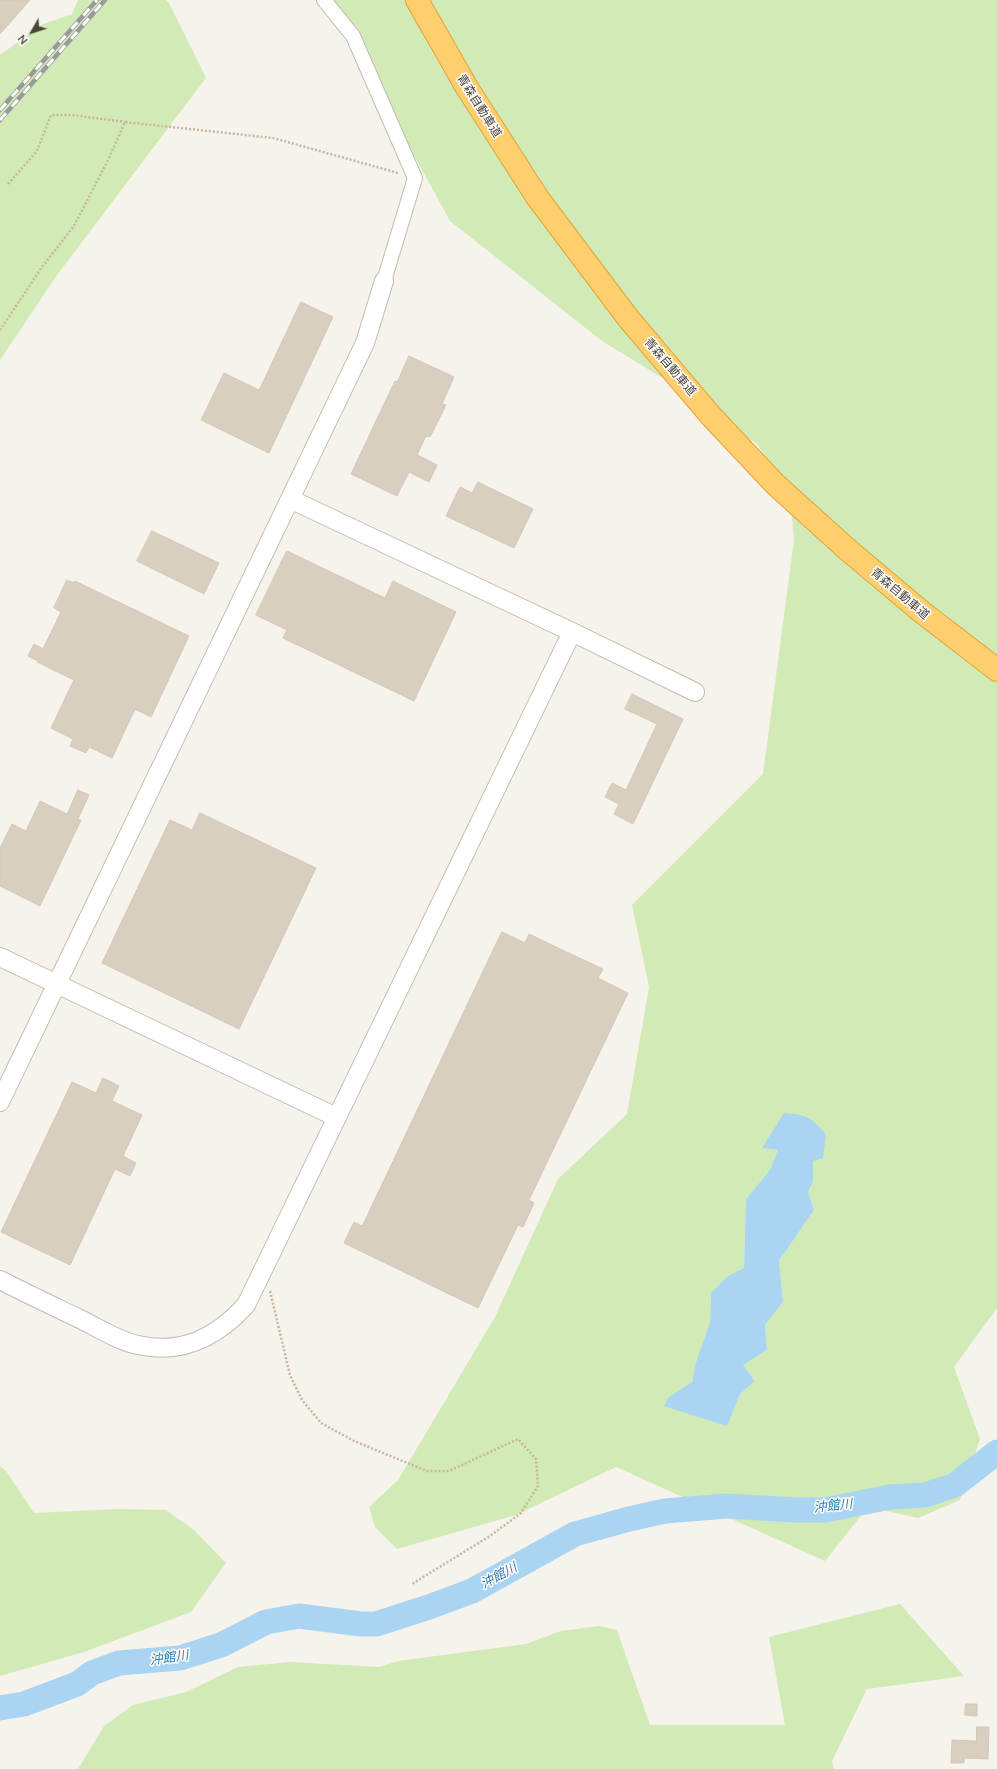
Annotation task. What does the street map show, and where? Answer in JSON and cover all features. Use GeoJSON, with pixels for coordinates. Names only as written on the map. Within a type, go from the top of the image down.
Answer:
{"type":"FeatureCollection","features":[{"type":"Feature","properties":{"kind":"highway","name":"青森自動車道"},"geometry":{"type":"LineString","coordinates":[[417,0],[466,86],[537,197],[628,318],[711,416],[776,485],[848,550],[923,613],[997,670]]}},
{"type":"Feature","properties":{"kind":"street"},"geometry":{"type":"LineString","coordinates":[[0,1102],[365,343],[415,178],[353,36],[324,0]]}},
{"type":"Feature","properties":{"kind":"street"},"geometry":{"type":"LineString","coordinates":[[290,500],[572,632],[695,692]]}},
{"type":"Feature","properties":{"kind":"street"},"geometry":{"type":"LineString","coordinates":[[0,1280],[110,1334],[138,1345],[163,1347],[188,1344],[212,1335],[231,1322],[246,1305],[265,1270],[336,1117],[572,632]]}},
{"type":"Feature","properties":{"kind":"street"},"geometry":{"type":"LineString","coordinates":[[0,957],[336,1117]]}},
{"type":"Feature","properties":{"kind":"path"},"geometry":{"type":"LineString","coordinates":[[8,184],[37,151],[51,115],[72,115],[274,138],[415,178]]}},
{"type":"Feature","properties":{"kind":"path"},"geometry":{"type":"LineString","coordinates":[[0,330],[42,267],[74,226],[109,158],[125,122]]}},
{"type":"Feature","properties":{"kind":"path"},"geometry":{"type":"LineString","coordinates":[[265,1270],[290,1375],[302,1400],[321,1423],[354,1441],[427,1471],[449,1471],[518,1439],[536,1459],[538,1486],[521,1513],[490,1536],[412,1584]]}},
{"type":"Feature","properties":{"kind":"green space"},"geometry":{"type":"Polygon","coordinates":[[[78,0],[166,0],[169,3],[206,78],[57,275],[0,360],[0,55],[41,25],[72,14],[78,0]]]}},
{"type":"Feature","properties":{"kind":"green space"},"geometry":{"type":"Polygon","coordinates":[[[326,0],[997,0],[997,1308],[954,1367],[980,1439],[960,1500],[918,1518],[868,1507],[825,1561],[616,1467],[516,1515],[397,1549],[375,1527],[369,1507],[398,1480],[495,1317],[558,1179],[627,1114],[649,987],[632,905],[763,774],[794,540],[790,493],[757,444],[669,382],[602,341],[450,221],[375,84],[326,0]],[[826,1135],[763,1148],[779,1150],[770,1170],[746,1199],[744,1268],[728,1277],[711,1293],[710,1322],[696,1362],[692,1382],[669,1397],[727,1425],[740,1394],[755,1381],[743,1365],[767,1350],[765,1325],[783,1302],[779,1261],[814,1210],[808,1192],[813,1182],[813,1160],[826,1135]]]}},
{"type":"Feature","properties":{"kind":"green space"},"geometry":{"type":"Polygon","coordinates":[[[0,1466],[6,1471],[34,1513],[118,1509],[166,1510],[194,1530],[226,1563],[191,1612],[84,1652],[0,1676],[0,1466]]]}},
{"type":"Feature","properties":{"kind":"green space"},"geometry":{"type":"Polygon","coordinates":[[[900,1604],[964,1676],[867,1689],[832,1761],[834,1769],[78,1769],[104,1726],[133,1705],[186,1692],[238,1667],[290,1662],[380,1667],[398,1661],[526,1644],[561,1631],[599,1626],[617,1630],[650,1725],[785,1725],[769,1637],[900,1604]]]}},
{"type":"Feature","properties":{"kind":"water"},"geometry":{"type":"Polygon","coordinates":[[[784,1113],[804,1116],[812,1120],[826,1134],[823,1158],[813,1161],[813,1182],[808,1192],[814,1210],[779,1261],[783,1302],[765,1325],[767,1350],[743,1365],[755,1381],[740,1394],[727,1426],[664,1406],[669,1397],[692,1382],[696,1362],[710,1322],[711,1293],[728,1276],[744,1268],[746,1199],[770,1170],[778,1150],[762,1148],[784,1113]]]}},
{"type":"Feature","properties":{"kind":"building"},"geometry":{"type":"Polygon","coordinates":[[[0,0],[30,0],[0,34],[0,0]]]}},
{"type":"Feature","properties":{"kind":"building"},"geometry":{"type":"Polygon","coordinates":[[[301,302],[333,317],[269,453],[201,420],[224,373],[259,390],[301,302]]]}},
{"type":"Feature","properties":{"kind":"building"},"geometry":{"type":"Polygon","coordinates":[[[409,356],[454,377],[442,404],[446,405],[430,437],[426,436],[417,455],[437,465],[429,482],[409,472],[397,496],[351,474],[395,381],[397,382],[409,356]]]}},
{"type":"Feature","properties":{"kind":"building"},"geometry":{"type":"Polygon","coordinates":[[[478,482],[533,509],[514,548],[446,516],[460,487],[472,493],[478,482]]]}},
{"type":"Feature","properties":{"kind":"building"},"geometry":{"type":"Polygon","coordinates":[[[152,531],[219,563],[204,594],[137,561],[152,531]]]}},
{"type":"Feature","properties":{"kind":"building"},"geometry":{"type":"Polygon","coordinates":[[[287,551],[385,598],[393,581],[456,612],[414,701],[283,638],[287,630],[256,615],[287,551]]]}},
{"type":"Feature","properties":{"kind":"building"},"geometry":{"type":"Polygon","coordinates":[[[67,580],[74,583],[75,581],[189,636],[151,717],[135,709],[112,758],[89,747],[86,753],[70,746],[73,739],[51,728],[74,680],[28,656],[34,644],[43,649],[61,612],[54,608],[67,580]]]}},
{"type":"Feature","properties":{"kind":"building"},"geometry":{"type":"Polygon","coordinates":[[[632,694],[683,719],[633,824],[614,814],[619,804],[605,797],[612,783],[626,790],[657,724],[625,709],[632,694]]]}},
{"type":"Feature","properties":{"kind":"building"},"geometry":{"type":"Polygon","coordinates":[[[78,790],[89,795],[78,819],[81,820],[40,906],[0,886],[0,848],[12,824],[26,831],[40,801],[67,814],[78,790]]]}},
{"type":"Feature","properties":{"kind":"building"},"geometry":{"type":"Polygon","coordinates":[[[200,813],[316,868],[239,1029],[102,963],[170,820],[192,830],[200,813]]]}},
{"type":"Feature","properties":{"kind":"building"},"geometry":{"type":"Polygon","coordinates":[[[502,932],[525,943],[529,934],[603,969],[598,978],[628,993],[529,1200],[534,1203],[523,1227],[518,1225],[478,1308],[344,1243],[354,1222],[362,1226],[502,932]]]}},
{"type":"Feature","properties":{"kind":"building"},"geometry":{"type":"Polygon","coordinates":[[[103,1078],[119,1086],[112,1101],[142,1115],[123,1156],[136,1163],[130,1176],[115,1169],[70,1265],[1,1232],[72,1082],[96,1093],[103,1078]]]}},
{"type":"Feature","properties":{"kind":"building"},"geometry":{"type":"Polygon","coordinates":[[[966,1704],[977,1704],[977,1716],[965,1715],[966,1704]]]}},
{"type":"Feature","properties":{"kind":"building"},"geometry":{"type":"Polygon","coordinates":[[[977,1727],[989,1727],[988,1759],[964,1758],[964,1763],[951,1763],[952,1740],[976,1741],[977,1727]]]}},
{"type":"Feature","properties":{"kind":"waterway","name":"沖館川"},"geometry":{"type":"LineString","coordinates":[[0,1708],[24,1704],[77,1684],[92,1673],[119,1663],[180,1658],[221,1645],[266,1622],[299,1616],[361,1624],[376,1624],[472,1591],[575,1534],[629,1519],[665,1511],[727,1506],[825,1510],[890,1497],[925,1495],[955,1485],[997,1452]]}},
{"type":"Feature","properties":{"kind":"railway"},"geometry":{"type":"LineString","coordinates":[[0,110],[97,0]]}},
{"type":"Feature","properties":{"kind":"railway"},"geometry":{"type":"LineString","coordinates":[[0,120],[105,0]]}}]}
